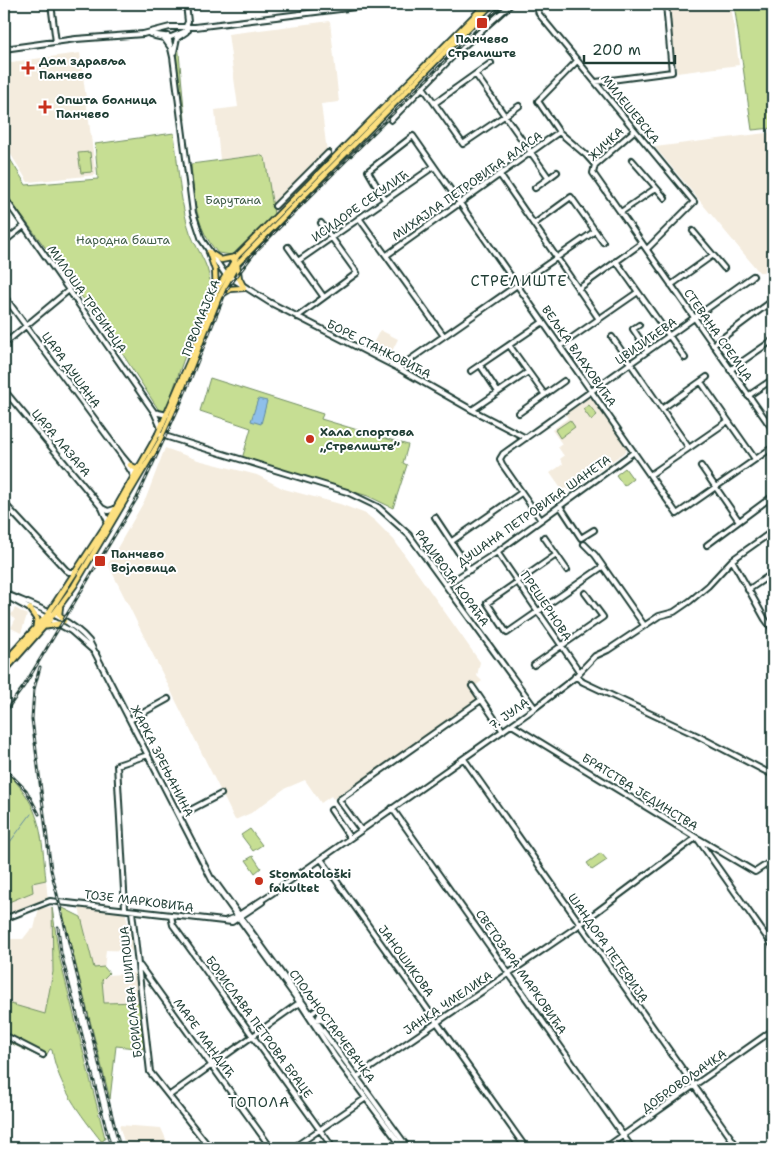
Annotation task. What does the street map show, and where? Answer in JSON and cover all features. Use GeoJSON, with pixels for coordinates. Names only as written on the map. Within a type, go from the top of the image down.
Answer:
{"type":"FeatureCollection","features":[{"type":"Feature","properties":{"kind":"highway"},"geometry":{"type":"LineString","coordinates":[[30,610],[37,619],[35,630]]}},
{"type":"Feature","properties":{"kind":"highway"},"geometry":{"type":"LineString","coordinates":[[5,667],[44,628],[50,616]]}},
{"type":"Feature","properties":{"kind":"highway"},"geometry":{"type":"LineString","coordinates":[[5,667],[35,630],[50,616]]}},
{"type":"Feature","properties":{"kind":"highway"},"geometry":{"type":"LineString","coordinates":[[44,628],[51,624],[62,622]]}},
{"type":"Feature","properties":{"kind":"main road","name":"ПРВОМАЈСКА"},"geometry":{"type":"LineString","coordinates":[[50,616],[138,477],[141,466],[161,435],[161,428],[217,294],[237,256],[488,5]]}},
{"type":"Feature","properties":{"kind":"main road","name":"ПРВОМАЈСКА"},"geometry":{"type":"LineString","coordinates":[[227,276],[488,5]]}},
{"type":"Feature","properties":{"kind":"main road"},"geometry":{"type":"LineString","coordinates":[[209,252],[215,270],[217,294],[227,289],[244,288],[239,278],[237,264]]}},
{"type":"Feature","properties":{"kind":"main road"},"geometry":{"type":"LineString","coordinates":[[209,252],[226,260],[237,256]]}},
{"type":"Feature","properties":{"kind":"main road","name":"ПРВОМАЈСКА"},"geometry":{"type":"LineString","coordinates":[[50,616],[60,606],[138,477],[161,435],[217,294]]}},
{"type":"Feature","properties":{"kind":"main road"},"geometry":{"type":"LineString","coordinates":[[130,465],[135,468],[141,466]]}},
{"type":"Feature","properties":{"kind":"main road"},"geometry":{"type":"LineString","coordinates":[[60,606],[59,614],[62,622]]}},
{"type":"Feature","properties":{"kind":"street"},"geometry":{"type":"LineString","coordinates":[[51,4],[56,42]]}},
{"type":"Feature","properties":{"kind":"street"},"geometry":{"type":"LineString","coordinates":[[173,52],[177,38],[187,29],[186,4]]}},
{"type":"Feature","properties":{"kind":"street"},"geometry":{"type":"LineString","coordinates":[[4,50],[56,42],[143,34],[175,35],[195,27],[380,4]]}},
{"type":"Feature","properties":{"kind":"street"},"geometry":{"type":"LineString","coordinates":[[391,120],[510,4]]}},
{"type":"Feature","properties":{"kind":"street","name":"МИЛЕШЕВСКА"},"geometry":{"type":"LineString","coordinates":[[536,4],[539,14],[694,202],[646,249]]}},
{"type":"Feature","properties":{"kind":"street"},"geometry":{"type":"LineString","coordinates":[[596,82],[673,72],[666,4]]}},
{"type":"Feature","properties":{"kind":"street"},"geometry":{"type":"LineString","coordinates":[[143,34],[173,28],[187,29]]}},
{"type":"Feature","properties":{"kind":"street"},"geometry":{"type":"LineString","coordinates":[[173,28],[175,35],[173,52]]}},
{"type":"Feature","properties":{"kind":"street"},"geometry":{"type":"LineString","coordinates":[[167,29],[167,35],[173,52]]}},
{"type":"Feature","properties":{"kind":"street"},"geometry":{"type":"LineString","coordinates":[[148,34],[164,38],[173,52]]}},
{"type":"Feature","properties":{"kind":"street","name":"БОРЕ СТАНКОВИЋА"},"geometry":{"type":"LineString","coordinates":[[173,52],[191,205],[198,230],[209,252],[227,276],[244,288],[296,317],[398,368],[526,438]]}},
{"type":"Feature","properties":{"kind":"street"},"geometry":{"type":"LineString","coordinates":[[578,61],[538,101],[559,132],[586,155],[594,165]]}},
{"type":"Feature","properties":{"kind":"street"},"geometry":{"type":"LineString","coordinates":[[435,103],[492,64]]}},
{"type":"Feature","properties":{"kind":"street"},"geometry":{"type":"LineString","coordinates":[[476,75],[549,178]]}},
{"type":"Feature","properties":{"kind":"street"},"geometry":{"type":"LineString","coordinates":[[423,87],[463,144],[519,106]]}},
{"type":"Feature","properties":{"kind":"street","name":"ЖИЧКА"},"geometry":{"type":"LineString","coordinates":[[593,172],[594,165],[634,131]]}},
{"type":"Feature","properties":{"kind":"street","name":"МИХАЈЛА ПЕТРОВИЋА АЛАСА"},"geometry":{"type":"LineString","coordinates":[[387,255],[559,132]]}},
{"type":"Feature","properties":{"kind":"street","name":"ВЕЉКА ВЛАХОВИЋА"},"geometry":{"type":"LineString","coordinates":[[385,200],[368,170],[413,136],[677,514],[716,488]]}},
{"type":"Feature","properties":{"kind":"street"},"geometry":{"type":"LineString","coordinates":[[275,206],[328,153]]}},
{"type":"Feature","properties":{"kind":"street"},"geometry":{"type":"LineString","coordinates":[[632,160],[665,198]]}},
{"type":"Feature","properties":{"kind":"street","name":"ИСИДОРЕ СЕКУЛИЋ"},"geometry":{"type":"LineString","coordinates":[[298,261],[433,167]]}},
{"type":"Feature","properties":{"kind":"street"},"geometry":{"type":"LineString","coordinates":[[535,188],[557,172]]}},
{"type":"Feature","properties":{"kind":"street","name":"СТЕВАНА СРЕМЦА"},"geometry":{"type":"LineString","coordinates":[[593,172],[773,430]]}},
{"type":"Feature","properties":{"kind":"street"},"geometry":{"type":"LineString","coordinates":[[500,175],[599,319]]}},
{"type":"Feature","properties":{"kind":"street"},"geometry":{"type":"LineString","coordinates":[[620,212],[656,188]]}},
{"type":"Feature","properties":{"kind":"street","name":"МИЛОША ТРЕБИЊЦА"},"geometry":{"type":"LineString","coordinates":[[4,197],[154,412],[161,428]]}},
{"type":"Feature","properties":{"kind":"street"},"geometry":{"type":"LineString","coordinates":[[534,224],[571,197],[603,242]]}},
{"type":"Feature","properties":{"kind":"street"},"geometry":{"type":"LineString","coordinates":[[359,218],[444,336]]}},
{"type":"Feature","properties":{"kind":"street"},"geometry":{"type":"LineString","coordinates":[[296,317],[356,273],[321,223]]}},
{"type":"Feature","properties":{"kind":"street"},"geometry":{"type":"LineString","coordinates":[[4,242],[24,226]]}},
{"type":"Feature","properties":{"kind":"street"},"geometry":{"type":"LineString","coordinates":[[693,231],[724,268]]}},
{"type":"Feature","properties":{"kind":"street"},"geometry":{"type":"LineString","coordinates":[[398,368],[595,232]]}},
{"type":"Feature","properties":{"kind":"street"},"geometry":{"type":"LineString","coordinates":[[578,289],[642,243]]}},
{"type":"Feature","properties":{"kind":"street"},"geometry":{"type":"LineString","coordinates":[[288,247],[323,296]]}},
{"type":"Feature","properties":{"kind":"street","name":"СТЕВАНА СРЕМЦА"},"geometry":{"type":"LineString","coordinates":[[671,285],[713,255]]}},
{"type":"Feature","properties":{"kind":"street"},"geometry":{"type":"LineString","coordinates":[[616,261],[685,358]]}},
{"type":"Feature","properties":{"kind":"street","name":"ЦВИЈИЋЕВА"},"geometry":{"type":"LineString","coordinates":[[521,493],[502,464],[500,459],[503,454],[753,276]]}},
{"type":"Feature","properties":{"kind":"street"},"geometry":{"type":"LineString","coordinates":[[4,344],[69,290]]}},
{"type":"Feature","properties":{"kind":"street"},"geometry":{"type":"LineString","coordinates":[[560,346],[638,292]]}},
{"type":"Feature","properties":{"kind":"street","name":"ЦАРА ДУШАНА"},"geometry":{"type":"LineString","coordinates":[[4,296],[138,477]]}},
{"type":"Feature","properties":{"kind":"street"},"geometry":{"type":"LineString","coordinates":[[713,345],[772,301]]}},
{"type":"Feature","properties":{"kind":"street"},"geometry":{"type":"LineString","coordinates":[[471,371],[543,322]]}},
{"type":"Feature","properties":{"kind":"street"},"geometry":{"type":"LineString","coordinates":[[639,325],[633,329],[648,351]]}},
{"type":"Feature","properties":{"kind":"street"},"geometry":{"type":"LineString","coordinates":[[612,337],[689,448]]}},
{"type":"Feature","properties":{"kind":"street"},"geometry":{"type":"LineString","coordinates":[[730,370],[773,340]]}},
{"type":"Feature","properties":{"kind":"street"},"geometry":{"type":"LineString","coordinates":[[509,345],[545,394]]}},
{"type":"Feature","properties":{"kind":"street"},"geometry":{"type":"LineString","coordinates":[[480,365],[498,392]]}},
{"type":"Feature","properties":{"kind":"street"},"geometry":{"type":"LineString","coordinates":[[472,410],[528,372]]}},
{"type":"Feature","properties":{"kind":"street"},"geometry":{"type":"LineString","coordinates":[[663,408],[707,377]]}},
{"type":"Feature","properties":{"kind":"street","name":"СТЕВАНА СРЕМЦА"},"geometry":{"type":"LineString","coordinates":[[748,396],[773,379]]}},
{"type":"Feature","properties":{"kind":"street"},"geometry":{"type":"LineString","coordinates":[[519,413],[564,381]]}},
{"type":"Feature","properties":{"kind":"street"},"geometry":{"type":"LineString","coordinates":[[701,382],[755,459]]}},
{"type":"Feature","properties":{"kind":"street","name":"ЦАРА ЛАЗАРА"},"geometry":{"type":"LineString","coordinates":[[4,390],[102,508],[108,522]]}},
{"type":"Feature","properties":{"kind":"street"},"geometry":{"type":"LineString","coordinates":[[154,412],[167,415]]}},
{"type":"Feature","properties":{"kind":"street"},"geometry":{"type":"LineString","coordinates":[[650,474],[728,420]]}},
{"type":"Feature","properties":{"kind":"street","name":"РАДИВОЈА КОРАЋА"},"geometry":{"type":"LineString","coordinates":[[161,435],[311,480],[364,499],[390,516],[405,530],[535,708]]}},
{"type":"Feature","properties":{"kind":"street"},"geometry":{"type":"LineString","coordinates":[[716,488],[773,446]]}},
{"type":"Feature","properties":{"kind":"street","name":"ДУШАНА ПЕТРОВИЋА ШАНЕТА"},"geometry":{"type":"LineString","coordinates":[[446,585],[497,552],[634,452]]}},
{"type":"Feature","properties":{"kind":"street","name":"ЦАРА ДУШАНА"},"geometry":{"type":"LineString","coordinates":[[122,456],[138,477]]}},
{"type":"Feature","properties":{"kind":"street"},"geometry":{"type":"LineString","coordinates":[[701,466],[739,521]]}},
{"type":"Feature","properties":{"kind":"street"},"geometry":{"type":"LineString","coordinates":[[452,541],[521,493],[541,520]]}},
{"type":"Feature","properties":{"kind":"street"},"geometry":{"type":"LineString","coordinates":[[707,545],[773,496]]}},
{"type":"Feature","properties":{"kind":"street"},"geometry":{"type":"LineString","coordinates":[[4,503],[66,570],[72,573],[77,572]]}},
{"type":"Feature","properties":{"kind":"street"},"geometry":{"type":"LineString","coordinates":[[560,506],[581,538],[594,530]]}},
{"type":"Feature","properties":{"kind":"street"},"geometry":{"type":"LineString","coordinates":[[102,508],[108,511],[116,509]]}},
{"type":"Feature","properties":{"kind":"street"},"geometry":{"type":"LineString","coordinates":[[435,517],[470,570]]}},
{"type":"Feature","properties":{"kind":"street","name":"7. ЈУЛА"},"geometry":{"type":"LineString","coordinates":[[239,917],[535,708],[575,676],[596,656],[659,616],[674,612],[690,602],[732,560],[773,531]]}},
{"type":"Feature","properties":{"kind":"street"},"geometry":{"type":"LineString","coordinates":[[544,537],[567,570]]}},
{"type":"Feature","properties":{"kind":"street"},"geometry":{"type":"LineString","coordinates":[[584,544],[595,555],[644,625]]}},
{"type":"Feature","properties":{"kind":"street","name":"ПРЕШЕРНОВА"},"geometry":{"type":"LineString","coordinates":[[497,552],[537,612],[580,671]]}},
{"type":"Feature","properties":{"kind":"street"},"geometry":{"type":"LineString","coordinates":[[556,555],[487,603],[507,633],[602,566]]}},
{"type":"Feature","properties":{"kind":"street"},"geometry":{"type":"LineString","coordinates":[[732,560],[773,630]]}},
{"type":"Feature","properties":{"kind":"street"},"geometry":{"type":"LineString","coordinates":[[66,570],[69,584]]}},
{"type":"Feature","properties":{"kind":"street"},"geometry":{"type":"LineString","coordinates":[[748,590],[773,573]]}},
{"type":"Feature","properties":{"kind":"street"},"geometry":{"type":"LineString","coordinates":[[534,665],[603,618],[586,593]]}},
{"type":"Feature","properties":{"kind":"street","name":"ЖАРКА ЗРЕЊАНИНА"},"geometry":{"type":"LineString","coordinates":[[4,594],[30,610],[50,616]]}},
{"type":"Feature","properties":{"kind":"street","name":"ЖАРКА ЗРЕЊАНИНА"},"geometry":{"type":"LineString","coordinates":[[4,594],[62,622],[96,653],[212,878],[232,912],[239,917]]}},
{"type":"Feature","properties":{"kind":"street"},"geometry":{"type":"LineString","coordinates":[[575,676],[583,682],[696,735],[773,775]]}},
{"type":"Feature","properties":{"kind":"street"},"geometry":{"type":"LineString","coordinates":[[472,686],[503,731]]}},
{"type":"Feature","properties":{"kind":"street"},"geometry":{"type":"LineString","coordinates":[[130,720],[168,699]]}},
{"type":"Feature","properties":{"kind":"street"},"geometry":{"type":"LineString","coordinates":[[361,830],[339,800],[481,700]]}},
{"type":"Feature","properties":{"kind":"street","name":"БРАТСТВА ЈЕДИНСТВА"},"geometry":{"type":"LineString","coordinates":[[512,724],[696,838],[773,946]]}},
{"type":"Feature","properties":{"kind":"street","name":"БОРИСЛАВА ШИПОША"},"geometry":{"type":"LineString","coordinates":[[125,908],[117,765],[148,755]]}},
{"type":"Feature","properties":{"kind":"street","name":"ШАНДОРА ПЕТЕФИЈА"},"geometry":{"type":"LineString","coordinates":[[464,759],[738,1148]]}},
{"type":"Feature","properties":{"kind":"street"},"geometry":{"type":"LineString","coordinates":[[179,816],[221,794]]}},
{"type":"Feature","properties":{"kind":"street","name":"СВЕТОЗАРА МАРКОВИЋА"},"geometry":{"type":"LineString","coordinates":[[392,808],[632,1148]]}},
{"type":"Feature","properties":{"kind":"street"},"geometry":{"type":"LineString","coordinates":[[331,810],[350,838]]}},
{"type":"Feature","properties":{"kind":"street"},"geometry":{"type":"LineString","coordinates":[[696,838],[755,872],[773,860]]}},
{"type":"Feature","properties":{"kind":"street","name":"ЈАНКА ЧМЕЛИКА"},"geometry":{"type":"LineString","coordinates":[[357,1077],[580,925],[696,838]]}},
{"type":"Feature","properties":{"kind":"street","name":"ЈАНОШИКОВА"},"geometry":{"type":"LineString","coordinates":[[321,859],[526,1148]]}},
{"type":"Feature","properties":{"kind":"street","name":"ЖАРКА ЗРЕЊАНИНА"},"geometry":{"type":"LineString","coordinates":[[212,878],[239,917]]}},
{"type":"Feature","properties":{"kind":"street","name":"7. ЈУЛА"},"geometry":{"type":"LineString","coordinates":[[239,917],[271,894]]}},
{"type":"Feature","properties":{"kind":"street","name":"ТОЗЕ МАРКОВИЋА"},"geometry":{"type":"LineString","coordinates":[[4,919],[50,901],[125,908],[132,911],[228,920],[232,922],[239,917]]}},
{"type":"Feature","properties":{"kind":"street","name":"БОРИСЛАВА ШИПОША"},"geometry":{"type":"LineString","coordinates":[[132,911],[150,1072],[170,1095]]}},
{"type":"Feature","properties":{"kind":"street"},"geometry":{"type":"LineString","coordinates":[[228,920],[232,912]]}},
{"type":"Feature","properties":{"kind":"street"},"geometry":{"type":"LineString","coordinates":[[246,924],[248,912]]}},
{"type":"Feature","properties":{"kind":"street","name":"БОРИСЛАВА ПЕТРОВА БРАЦЕ"},"geometry":{"type":"LineString","coordinates":[[171,916],[173,924],[333,1148]]}},
{"type":"Feature","properties":{"kind":"street","name":"СПОЉНОСТАРЧЕВАЧКА"},"geometry":{"type":"LineString","coordinates":[[239,917],[317,1020],[408,1148]]}},
{"type":"Feature","properties":{"kind":"street","name":"СПОЉНОСТАРЧЕВАЧКА"},"geometry":{"type":"LineString","coordinates":[[239,917],[403,1148]]}},
{"type":"Feature","properties":{"kind":"street","name":"МАРЕ МАНДИЋ"},"geometry":{"type":"LineString","coordinates":[[139,964],[271,1148]]}},
{"type":"Feature","properties":{"kind":"street"},"geometry":{"type":"LineString","coordinates":[[210,1148],[170,1095],[299,1003]]}},
{"type":"Feature","properties":{"kind":"street"},"geometry":{"type":"LineString","coordinates":[[311,1014],[320,1010],[317,1020],[331,1026]]}},
{"type":"Feature","properties":{"kind":"street","name":"ДОБРОВОЉАЧКА"},"geometry":{"type":"LineString","coordinates":[[605,1148],[773,1030]]}},
{"type":"Feature","properties":{"kind":"street"},"geometry":{"type":"LineString","coordinates":[[4,1035],[43,1056]]}},
{"type":"Feature","properties":{"kind":"street"},"geometry":{"type":"LineString","coordinates":[[293,1148],[366,1098]]}},
{"type":"Feature","properties":{"kind":"shaded area"},"geometry":{"type":"Polygon","coordinates":[[[731,4],[739,65],[677,73],[668,5],[731,4]]]}},
{"type":"Feature","properties":{"kind":"shaded area"},"geometry":{"type":"Polygon","coordinates":[[[330,21],[339,102],[321,104],[328,160],[274,214],[265,158],[260,155],[220,160],[215,110],[238,107],[228,34],[330,21]]]}},
{"type":"Feature","properties":{"kind":"shaded area","name":"Општа болница Панчево"},"geometry":{"type":"Polygon","coordinates":[[[80,53],[96,175],[28,182],[8,150],[4,153],[4,63],[80,53]]]}},
{"type":"Feature","properties":{"kind":"shaded area"},"geometry":{"type":"Polygon","coordinates":[[[773,132],[773,264],[763,272],[759,272],[655,147],[773,132]]]}},
{"type":"Feature","properties":{"kind":"shaded area"},"geometry":{"type":"Polygon","coordinates":[[[380,330],[398,339],[388,359],[370,349],[380,330]]]}},
{"type":"Feature","properties":{"kind":"shaded area"},"geometry":{"type":"Polygon","coordinates":[[[587,397],[592,398],[627,446],[626,451],[569,492],[566,488],[562,490],[550,473],[563,464],[560,459],[564,456],[558,447],[562,444],[552,430],[568,418],[565,413],[587,397]]]}},
{"type":"Feature","properties":{"kind":"shaded area"},"geometry":{"type":"Polygon","coordinates":[[[165,448],[198,460],[257,475],[284,489],[340,504],[366,514],[375,521],[394,540],[480,662],[477,676],[482,681],[471,689],[478,701],[333,799],[331,796],[321,803],[305,780],[284,789],[251,813],[235,820],[108,564],[146,498],[165,448]]]}},
{"type":"Feature","properties":{"kind":"shaded area"},"geometry":{"type":"Polygon","coordinates":[[[15,608],[27,615],[21,633],[11,628],[15,620],[11,615],[15,608]]]}},
{"type":"Feature","properties":{"kind":"shaded area"},"geometry":{"type":"Polygon","coordinates":[[[46,880],[48,901],[4,917],[4,904],[32,892],[32,883],[46,880]]]}},
{"type":"Feature","properties":{"kind":"shaded area"},"geometry":{"type":"Polygon","coordinates":[[[52,907],[53,972],[45,1015],[4,1002],[4,939],[23,939],[30,930],[34,929],[39,908],[52,907]]]}},
{"type":"Feature","properties":{"kind":"shaded area"},"geometry":{"type":"Polygon","coordinates":[[[79,908],[125,911],[134,951],[106,950],[104,969],[94,968],[79,908]]]}},
{"type":"Feature","properties":{"kind":"shaded area"},"geometry":{"type":"Polygon","coordinates":[[[138,973],[140,1002],[104,1003],[102,980],[107,975],[138,973]]]}},
{"type":"Feature","properties":{"kind":"shaded area"},"geometry":{"type":"Polygon","coordinates":[[[119,1125],[161,1128],[170,1148],[126,1148],[119,1125]]]}},
{"type":"Feature","properties":{"kind":"green space"},"geometry":{"type":"Polygon","coordinates":[[[734,4],[773,4],[773,128],[752,130],[734,4]]]}},
{"type":"Feature","properties":{"kind":"green space"},"geometry":{"type":"Polygon","coordinates":[[[177,42],[185,120],[183,120],[178,81],[177,42]]]}},
{"type":"Feature","properties":{"kind":"green space","name":"Народна башта"},"geometry":{"type":"Polygon","coordinates":[[[174,133],[185,215],[190,233],[207,269],[210,284],[166,410],[160,412],[111,336],[4,192],[4,157],[7,154],[26,185],[98,179],[95,144],[174,133]]]}},
{"type":"Feature","properties":{"kind":"green space"},"geometry":{"type":"Polygon","coordinates":[[[90,152],[92,172],[81,173],[78,153],[90,152]]]}},
{"type":"Feature","properties":{"kind":"green space","name":"Барутана"},"geometry":{"type":"Polygon","coordinates":[[[260,155],[265,158],[274,214],[232,255],[218,253],[204,233],[200,222],[195,200],[191,164],[260,155]]]}},
{"type":"Feature","properties":{"kind":"green space"},"geometry":{"type":"Polygon","coordinates":[[[210,378],[323,414],[321,419],[408,445],[403,463],[407,465],[393,508],[368,496],[242,459],[251,428],[200,411],[210,378]]]}},
{"type":"Feature","properties":{"kind":"green space"},"geometry":{"type":"Polygon","coordinates":[[[589,405],[597,415],[591,420],[583,409],[589,405]]]}},
{"type":"Feature","properties":{"kind":"green space"},"geometry":{"type":"Polygon","coordinates":[[[570,420],[575,427],[560,438],[555,430],[570,420]]]}},
{"type":"Feature","properties":{"kind":"green space"},"geometry":{"type":"Polygon","coordinates":[[[625,468],[633,479],[624,486],[616,475],[625,468]]]}},
{"type":"Feature","properties":{"kind":"green space"},"geometry":{"type":"Polygon","coordinates":[[[4,771],[20,787],[33,809],[40,831],[46,880],[32,883],[33,892],[4,904],[4,771]]]}},
{"type":"Feature","properties":{"kind":"green space"},"geometry":{"type":"Polygon","coordinates":[[[250,829],[262,845],[253,851],[241,835],[250,829]]]}},
{"type":"Feature","properties":{"kind":"green space"},"geometry":{"type":"Polygon","coordinates":[[[601,853],[607,860],[592,870],[587,863],[601,853]]]}},
{"type":"Feature","properties":{"kind":"green space"},"geometry":{"type":"Polygon","coordinates":[[[253,856],[261,868],[255,873],[246,860],[253,856]]]}},
{"type":"Feature","properties":{"kind":"green space"},"geometry":{"type":"Polygon","coordinates":[[[52,907],[59,956],[105,1138],[102,1142],[78,1110],[65,1088],[59,1076],[52,1050],[50,1049],[44,1059],[4,1040],[4,1002],[45,1014],[53,972],[52,907]]]}},
{"type":"Feature","properties":{"kind":"green space"},"geometry":{"type":"Polygon","coordinates":[[[61,907],[81,917],[94,968],[104,967],[109,973],[102,980],[104,1003],[140,1002],[146,1049],[116,1046],[110,1099],[61,907]]]}},
{"type":"Feature","properties":{"kind":"water"},"geometry":{"type":"Polygon","coordinates":[[[258,399],[267,401],[261,424],[251,421],[258,399]]]}},
{"type":"Feature","properties":{"kind":"waterway"},"geometry":{"type":"LineString","coordinates":[[4,850],[31,814]]}},
{"type":"Feature","properties":{"kind":"railway"},"geometry":{"type":"LineString","coordinates":[[4,713],[24,686],[137,498],[182,400],[227,289],[255,252],[502,4]]}},
{"type":"Feature","properties":{"kind":"railway"},"geometry":{"type":"LineString","coordinates":[[40,667],[34,689],[32,719],[51,870],[120,1148]]}},
{"type":"Feature","properties":{"kind":"railway"},"geometry":{"type":"LineString","coordinates":[[4,768],[26,790],[39,814]]}},
{"type":"Feature","properties":{"kind":"railway"},"geometry":{"type":"LineString","coordinates":[[58,927],[61,953],[111,1148]]}},
{"type":"Feature","properties":{"kind":"place","name":"Панчево Стрелиште"},"geometry":{"type":"Point","coordinates":[482,23]}},
{"type":"Feature","properties":{"kind":"place","name":"Дом здравља Панчево"},"geometry":{"type":"Point","coordinates":[28,68]}},
{"type":"Feature","properties":{"kind":"place","name":"Општа болница Панчево"},"geometry":{"type":"Point","coordinates":[45,107]}},
{"type":"Feature","properties":{"kind":"place","name":"Хала спортова „Стрелиште”"},"geometry":{"type":"Point","coordinates":[310,439]}},
{"type":"Feature","properties":{"kind":"place","name":"Панчево Војловица"},"geometry":{"type":"Point","coordinates":[100,561]}},
{"type":"Feature","properties":{"kind":"place","name":"Stomatološki fakultet"},"geometry":{"type":"Point","coordinates":[259,881]}},
{"type":"Feature","properties":{"kind":"district","name":"СТРЕЛИШТЕ"},"geometry":{"type":"Point","coordinates":[519,281]}},
{"type":"Feature","properties":{"kind":"district","name":"ТОПОЛА"},"geometry":{"type":"Point","coordinates":[259,1102]}}]}
